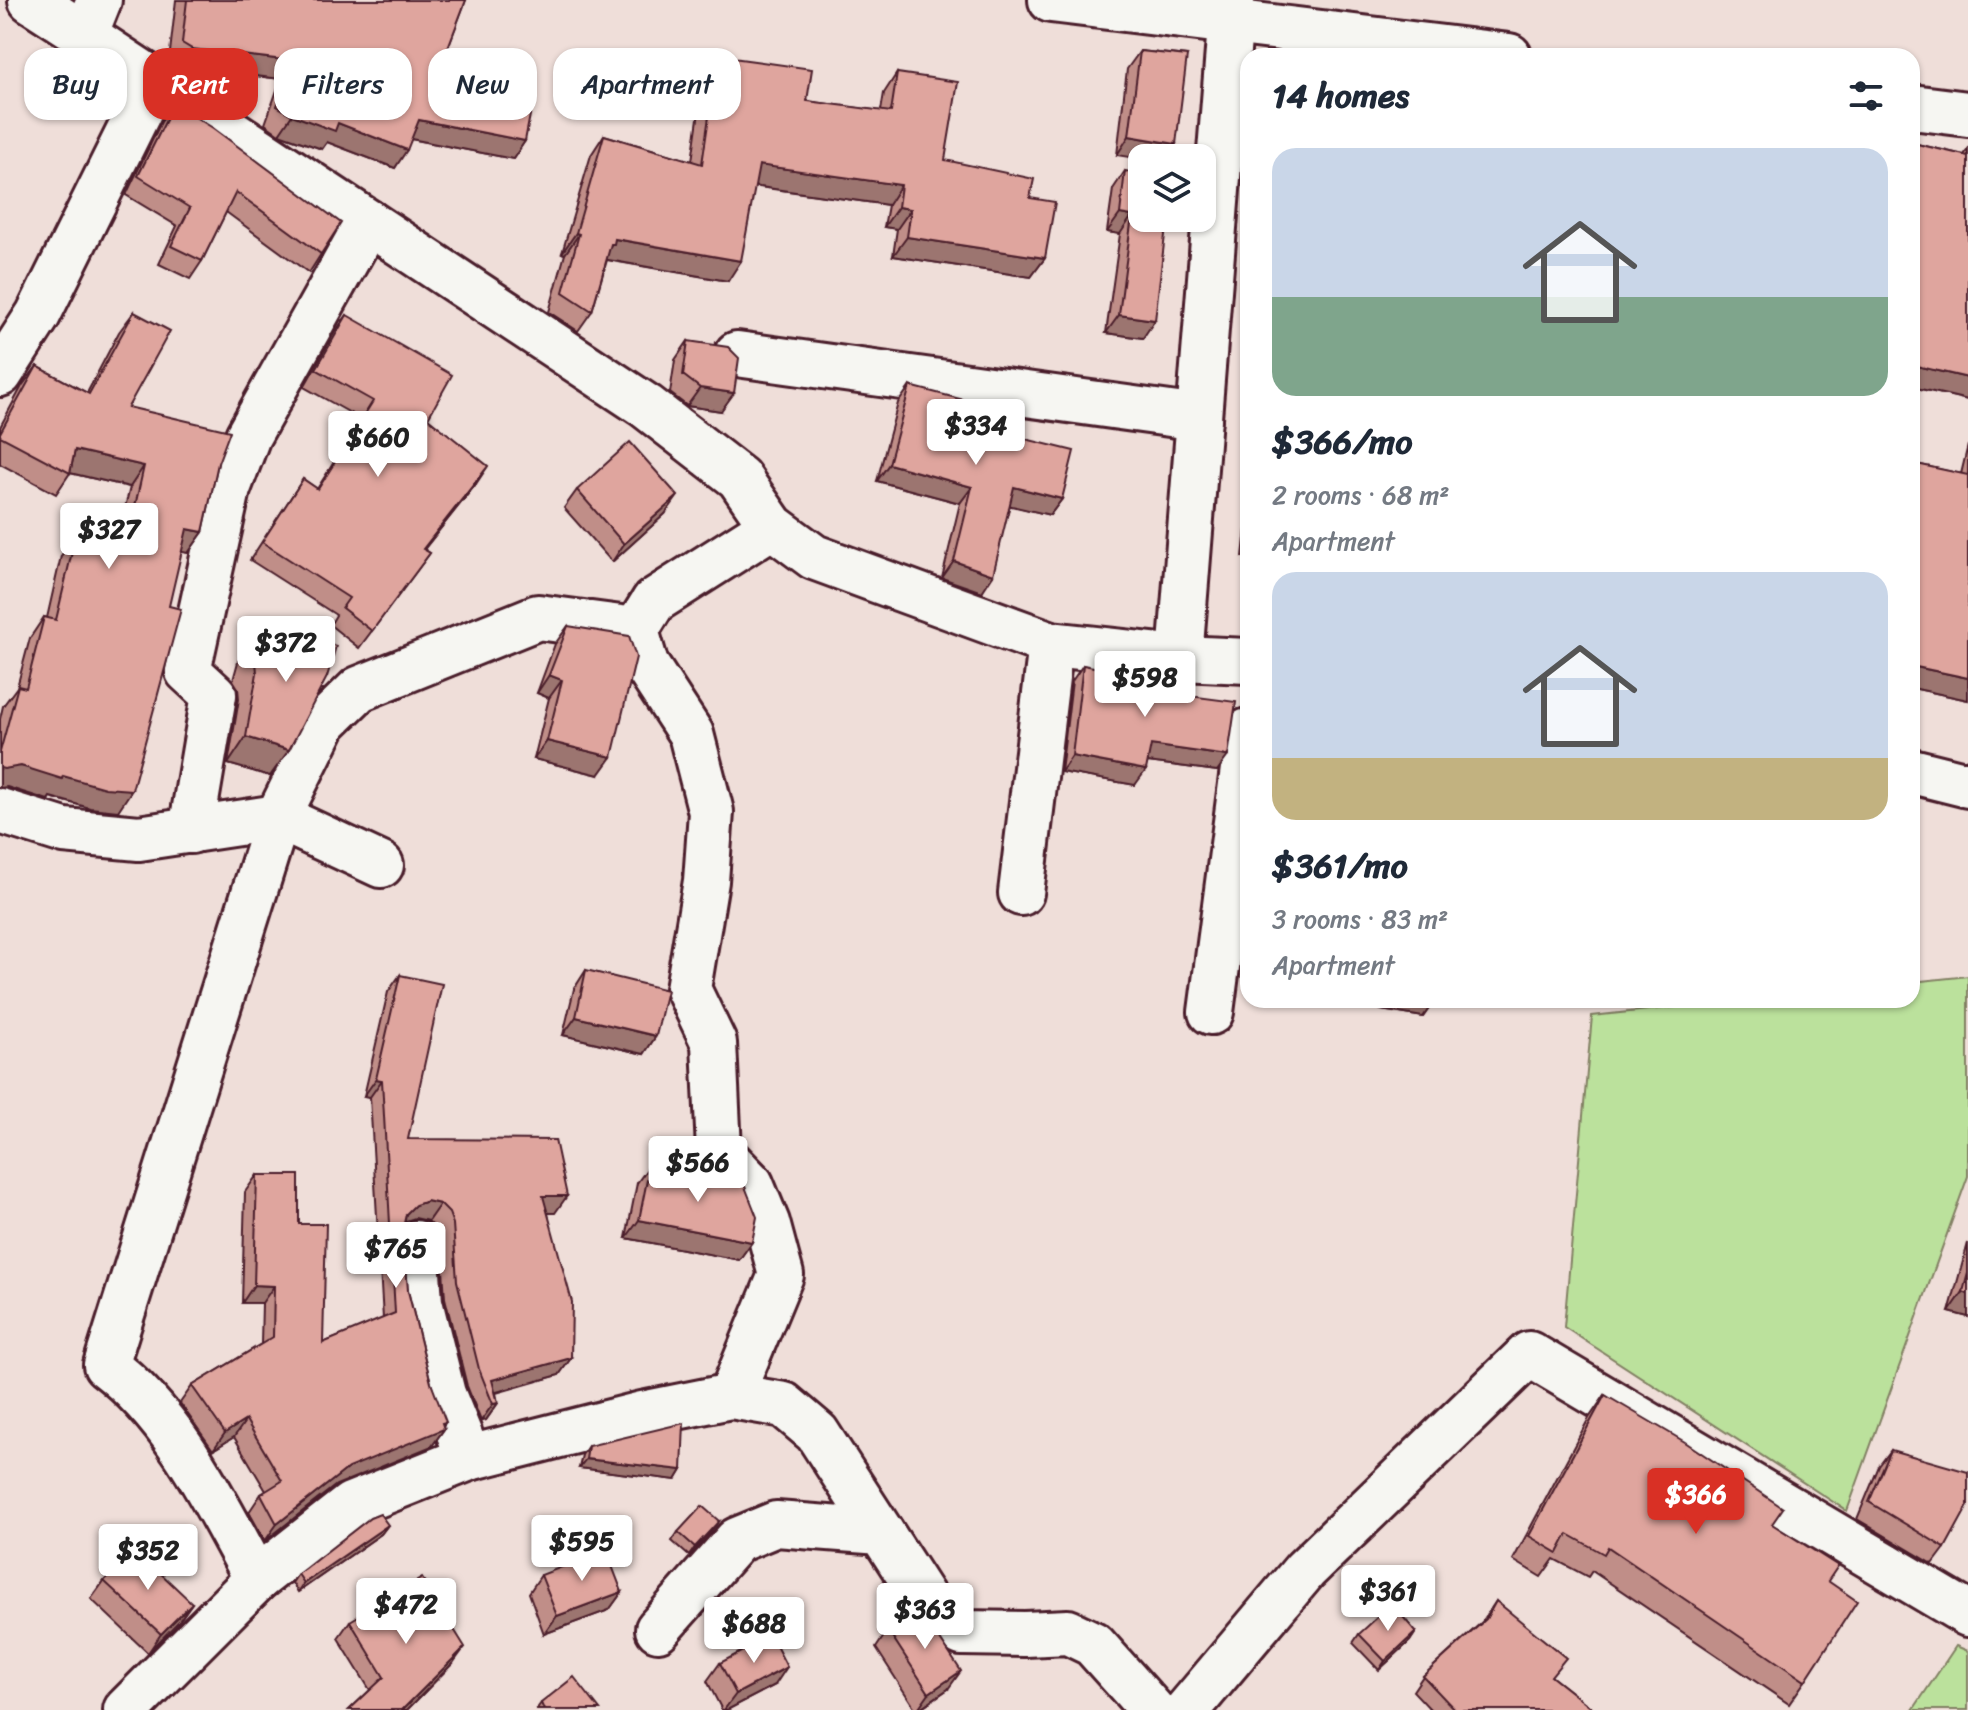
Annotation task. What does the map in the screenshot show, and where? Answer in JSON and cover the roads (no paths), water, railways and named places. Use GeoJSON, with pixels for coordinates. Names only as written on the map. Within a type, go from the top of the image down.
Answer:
{"type":"FeatureCollection","features":[{"type":"Feature","properties":{"kind":"street"},"geometry":{"type":"LineString","coordinates":[[31,0],[92,17],[143,70]]}},
{"type":"Feature","properties":{"kind":"street"},"geometry":{"type":"LineString","coordinates":[[1051,0],[1231,11],[1460,48]]}},
{"type":"Feature","properties":{"kind":"street"},"geometry":{"type":"LineString","coordinates":[[1180,658],[1231,11]]}},
{"type":"Feature","properties":{"kind":"street"},"geometry":{"type":"LineString","coordinates":[[0,374],[38,315],[143,103]]}},
{"type":"Feature","properties":{"kind":"street"},"geometry":{"type":"LineString","coordinates":[[1920,108],[1968,114]]}},
{"type":"Feature","properties":{"kind":"street"},"geometry":{"type":"LineString","coordinates":[[213,120],[646,406],[739,478],[772,526],[814,557],[1051,644],[1180,658],[1240,661]]}},
{"type":"Feature","properties":{"kind":"street"},"geometry":{"type":"LineString","coordinates":[[191,831],[214,695],[188,671],[228,489],[248,436],[368,222]]}},
{"type":"Feature","properties":{"kind":"street"},"geometry":{"type":"LineString","coordinates":[[737,354],[1199,418]]}},
{"type":"Feature","properties":{"kind":"street"},"geometry":{"type":"LineString","coordinates":[[731,1396],[781,1275],[767,1223],[751,1184],[719,1151],[714,1043],[688,989],[706,881],[711,812],[691,734],[646,665],[636,630],[654,601],[772,526]]}},
{"type":"Feature","properties":{"kind":"street"},"geometry":{"type":"LineString","coordinates":[[257,1579],[176,1437],[128,1382],[106,1365],[278,817],[325,722],[359,689],[538,617],[636,630]]}},
{"type":"Feature","properties":{"kind":"street"},"geometry":{"type":"LineString","coordinates":[[1021,893],[1051,644]]}},
{"type":"Feature","properties":{"kind":"street"},"geometry":{"type":"LineString","coordinates":[[1920,773],[1968,785]]}},
{"type":"Feature","properties":{"kind":"street"},"geometry":{"type":"LineString","coordinates":[[1211,1012],[1240,792]]}},
{"type":"Feature","properties":{"kind":"street"},"geometry":{"type":"LineString","coordinates":[[0,811],[64,831],[139,838],[278,817],[381,865]]}},
{"type":"Feature","properties":{"kind":"street"},"geometry":{"type":"LineString","coordinates":[[416,1243],[420,1302],[439,1379],[469,1458]]}},
{"type":"Feature","properties":{"kind":"street"},"geometry":{"type":"LineString","coordinates":[[1187,1710],[1305,1570],[1529,1354],[1968,1614]]}},
{"type":"Feature","properties":{"kind":"street"},"geometry":{"type":"LineString","coordinates":[[126,1710],[257,1579],[351,1505],[469,1458],[642,1414],[731,1396],[784,1405],[817,1433],[925,1600],[962,1633],[1068,1632],[1093,1644],[1152,1710]]}},
{"type":"Feature","properties":{"kind":"street"},"geometry":{"type":"LineString","coordinates":[[658,1629],[737,1540],[776,1524],[881,1532]]}}]}
